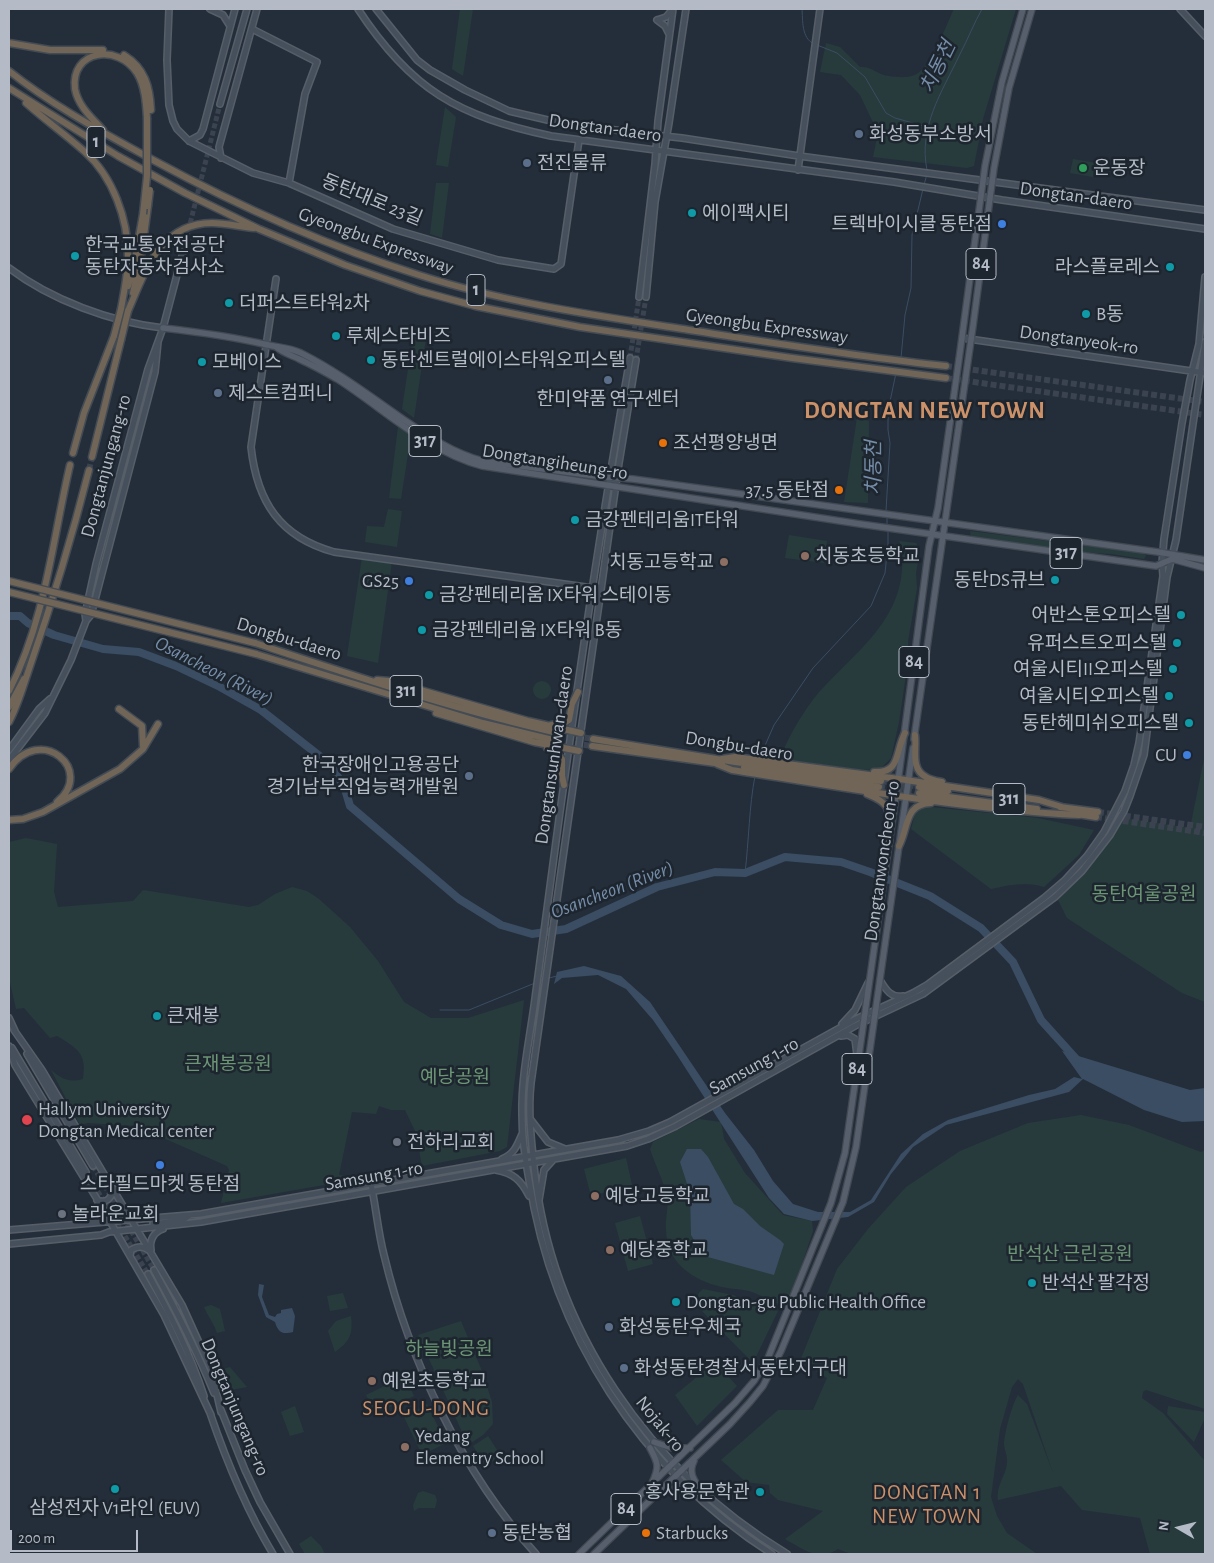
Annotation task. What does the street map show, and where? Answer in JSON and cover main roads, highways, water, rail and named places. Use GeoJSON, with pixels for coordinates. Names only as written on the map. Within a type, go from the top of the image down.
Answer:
{"type":"FeatureCollection","features":[{"type":"Feature","properties":{"kind":"highway"},"geometry":{"type":"LineString","coordinates":[[9,43],[50,50],[110,50],[120,52],[136,64],[147,80],[150,92],[147,176],[143,214],[121,340],[92,457]]}},
{"type":"Feature","properties":{"kind":"highway"},"geometry":{"type":"LineString","coordinates":[[109,136],[80,103],[76,90],[77,73],[89,58],[98,54],[115,55],[124,59],[132,66],[142,83],[149,118],[151,177],[148,206],[141,258],[125,310]]}},
{"type":"Feature","properties":{"kind":"highway","name":"Gyeongbu Expressway"},"geometry":{"type":"LineString","coordinates":[[9,71],[109,136],[187,179],[248,208],[352,252],[420,275],[497,296],[666,327],[946,366]]}},
{"type":"Feature","properties":{"kind":"highway"},"geometry":{"type":"LineString","coordinates":[[9,88],[86,152],[109,182],[121,213],[126,233],[128,256],[125,310]]}},
{"type":"Feature","properties":{"kind":"highway","name":"Gyeongbu Expressway"},"geometry":{"type":"LineString","coordinates":[[9,88],[118,156],[185,193],[260,229],[345,264],[420,291],[475,306],[580,327],[946,378]]}},
{"type":"Feature","properties":{"kind":"highway"},"geometry":{"type":"LineString","coordinates":[[73,453],[84,413],[125,310],[153,257],[165,242],[182,230],[195,225],[214,223],[260,229]]}},
{"type":"Feature","properties":{"kind":"highway"},"geometry":{"type":"LineString","coordinates":[[9,691],[24,655],[46,586],[70,465]]}},
{"type":"Feature","properties":{"kind":"highway"},"geometry":{"type":"LineString","coordinates":[[9,722],[22,693],[57,586],[89,470]]}},
{"type":"Feature","properties":{"kind":"highway","name":"Dongbu-daero"},"geometry":{"type":"LineString","coordinates":[[9,581],[255,643],[365,679],[510,722],[558,733]]}},
{"type":"Feature","properties":{"kind":"highway","name":"Dongbu-daero"},"geometry":{"type":"LineString","coordinates":[[9,592],[256,654],[483,723],[557,741]]}},
{"type":"Feature","properties":{"kind":"highway"},"geometry":{"type":"LineString","coordinates":[[9,681],[24,655]]}},
{"type":"Feature","properties":{"kind":"highway"},"geometry":{"type":"LineString","coordinates":[[9,707],[29,670]]}},
{"type":"Feature","properties":{"kind":"highway"},"geometry":{"type":"LineString","coordinates":[[365,679],[389,680],[548,726],[581,733]]}},
{"type":"Feature","properties":{"kind":"highway"},"geometry":{"type":"LineString","coordinates":[[345,682],[475,726],[534,742],[579,751]]}},
{"type":"Feature","properties":{"kind":"highway"},"geometry":{"type":"LineString","coordinates":[[548,726],[564,723],[569,720],[572,704],[578,692]]}},
{"type":"Feature","properties":{"kind":"highway"},"geometry":{"type":"LineString","coordinates":[[119,709],[142,726],[143,749]]}},
{"type":"Feature","properties":{"kind":"highway"},"geometry":{"type":"LineString","coordinates":[[9,820],[22,819],[43,812],[120,770],[143,749],[158,724]]}},
{"type":"Feature","properties":{"kind":"highway"},"geometry":{"type":"LineString","coordinates":[[864,774],[892,768],[905,734]]}},
{"type":"Feature","properties":{"kind":"highway"},"geometry":{"type":"LineString","coordinates":[[915,735],[917,769],[925,777],[955,788]]}},
{"type":"Feature","properties":{"kind":"highway"},"geometry":{"type":"LineString","coordinates":[[534,742],[554,752],[562,759],[564,785]]}},
{"type":"Feature","properties":{"kind":"highway","name":"Dongbu-daero"},"geometry":{"type":"LineString","coordinates":[[592,743],[880,784]]}},
{"type":"Feature","properties":{"kind":"highway"},"geometry":{"type":"LineString","coordinates":[[9,768],[23,753],[32,750],[46,750],[63,759],[70,775],[69,788],[61,799],[43,812]]}},
{"type":"Feature","properties":{"kind":"highway"},"geometry":{"type":"LineString","coordinates":[[776,769],[864,774],[1039,800],[1062,807]]}},
{"type":"Feature","properties":{"kind":"highway"},"geometry":{"type":"LineString","coordinates":[[776,769],[862,791],[1026,812],[1079,814]]}},
{"type":"Feature","properties":{"kind":"highway","name":"311"},"geometry":{"type":"LineString","coordinates":[[919,790],[1062,807],[1097,814],[1079,814],[919,790]]}},
{"type":"Feature","properties":{"kind":"highway"},"geometry":{"type":"LineString","coordinates":[[862,791],[886,804],[889,815],[887,832],[889,842]]}},
{"type":"Feature","properties":{"kind":"highway"},"geometry":{"type":"LineString","coordinates":[[899,846],[904,836],[909,816],[915,807],[923,803],[952,803]]}},
{"type":"Feature","properties":{"kind":"main road","name":"84"},"geometry":{"type":"LineString","coordinates":[[935,521],[983,180],[996,104],[1023,9]]}},
{"type":"Feature","properties":{"kind":"main road","name":"84"},"geometry":{"type":"LineString","coordinates":[[945,522],[992,182],[1009,88],[1032,9]]}},
{"type":"Feature","properties":{"kind":"main road","name":"Dongtangiheung-ro"},"geometry":{"type":"LineString","coordinates":[[163,328],[244,340],[276,347],[284,346],[340,375],[436,442],[469,457],[483,461],[634,479],[935,521]]}},
{"type":"Feature","properties":{"kind":"main road","name":"Dongtangiheung-ro"},"geometry":{"type":"LineString","coordinates":[[276,347],[283,353],[337,379],[404,427],[450,455],[482,466],[932,534]]}},
{"type":"Feature","properties":{"kind":"main road","name":"317"},"geometry":{"type":"LineString","coordinates":[[935,521],[1146,550],[1162,553],[1205,568]]}},
{"type":"Feature","properties":{"kind":"main road","name":"Dongtanwoncheon-ro"},"geometry":{"type":"LineString","coordinates":[[690,1448],[735,1404],[761,1371],[768,1358],[831,1203],[845,1153],[935,521]]}},
{"type":"Feature","properties":{"kind":"main road","name":"Dongtanwoncheon-ro"},"geometry":{"type":"LineString","coordinates":[[696,1456],[740,1414],[767,1379],[781,1351],[843,1202],[856,1147],[945,522]]}},
{"type":"Feature","properties":{"kind":"main road"},"geometry":{"type":"LineString","coordinates":[[969,540],[967,531],[968,527],[972,526]]}},
{"type":"Feature","properties":{"kind":"main road","name":"317"},"geometry":{"type":"LineString","coordinates":[[932,534],[1156,566],[1173,557],[1205,560]]}},
{"type":"Feature","properties":{"kind":"main road"},"geometry":{"type":"LineString","coordinates":[[1142,564],[1148,557],[1146,550]]}},
{"type":"Feature","properties":{"kind":"main road"},"geometry":{"type":"LineString","coordinates":[[653,1441],[672,1448],[690,1448]]}},
{"type":"Feature","properties":{"kind":"main road"},"geometry":{"type":"LineString","coordinates":[[649,1446],[658,1463],[657,1472],[649,1487],[653,1490],[654,1497]]}},
{"type":"Feature","properties":{"kind":"main road","name":"84"},"geometry":{"type":"LineString","coordinates":[[579,1554],[690,1448]]}},
{"type":"Feature","properties":{"kind":"main road","name":"84"},"geometry":{"type":"LineString","coordinates":[[594,1554],[696,1456]]}},
{"type":"Feature","properties":{"kind":"main road"},"geometry":{"type":"LineString","coordinates":[[696,1456],[691,1468],[691,1474],[702,1492]]}},
{"type":"Feature","properties":{"kind":"main road"},"geometry":{"type":"LineString","coordinates":[[660,1491],[678,1488],[697,1497]]}},
{"type":"Feature","properties":{"kind":"water"},"geometry":{"type":"Polygon","coordinates":[[[584,966],[621,976],[650,1002],[725,1113],[754,1150],[773,1181],[793,1204],[818,1212],[850,1212],[871,1200],[901,1154],[923,1134],[948,1120],[1055,1089],[1074,1077],[1082,1079],[1062,1051],[1190,1090],[1205,1088],[1205,1121],[1182,1122],[1144,1110],[1083,1079],[1069,1092],[946,1125],[913,1147],[891,1174],[874,1202],[848,1217],[812,1221],[784,1214],[769,1198],[677,1055],[653,1020],[626,989],[598,975],[562,978],[554,984],[557,972],[584,966]]]}},
{"type":"Feature","properties":{"kind":"water"},"geometry":{"type":"Polygon","coordinates":[[[687,1149],[701,1149],[708,1157],[734,1204],[743,1209],[760,1226],[784,1244],[774,1275],[704,1256],[691,1235],[690,1193],[680,1162],[687,1149]]]}},
{"type":"Feature","properties":{"kind":"water"},"geometry":{"type":"Polygon","coordinates":[[[259,1284],[264,1285],[262,1297],[269,1315],[275,1317],[281,1313],[281,1310],[292,1308],[295,1316],[293,1332],[281,1332],[275,1322],[266,1317],[258,1295],[259,1284]]]}},
{"type":"Feature","properties":{"kind":"waterway"},"geometry":{"type":"LineString","coordinates":[[802,9],[805,33],[807,38],[814,44]]}},
{"type":"Feature","properties":{"kind":"waterway","name":"치동천"},"geometry":{"type":"LineString","coordinates":[[927,170],[926,139],[933,110],[982,9]]}},
{"type":"Feature","properties":{"kind":"waterway"},"geometry":{"type":"LineString","coordinates":[[817,45],[837,53],[865,77],[886,113],[895,118],[927,127]]}},
{"type":"Feature","properties":{"kind":"waterway","name":"치동천"},"geometry":{"type":"LineString","coordinates":[[924,185],[927,174]]}},
{"type":"Feature","properties":{"kind":"waterway","name":"치동천"},"geometry":{"type":"LineString","coordinates":[[901,358],[905,315],[911,288],[912,235],[923,189]]}},
{"type":"Feature","properties":{"kind":"waterway","name":"치동천"},"geometry":{"type":"LineString","coordinates":[[886,511],[890,443],[888,411],[896,373]]}},
{"type":"Feature","properties":{"kind":"waterway","name":"치동천"},"geometry":{"type":"LineString","coordinates":[[887,517],[887,526]]}},
{"type":"Feature","properties":{"kind":"waterway","name":"치동천"},"geometry":{"type":"LineString","coordinates":[[760,757],[774,725],[813,668],[871,606],[885,573],[888,530]]}},
{"type":"Feature","properties":{"kind":"waterway","name":"Osancheon (River)"},"geometry":{"type":"LineString","coordinates":[[9,616],[20,616],[28,623],[54,635],[103,649],[139,652],[176,666],[220,687],[261,710],[331,765],[345,789],[350,806],[459,899],[501,925],[532,934],[566,929],[657,887],[715,872],[745,873],[785,857],[841,862],[930,896],[981,928],[1013,962],[1041,1020],[1078,1061]]}},
{"type":"Feature","properties":{"kind":"waterway","name":"치동천"},"geometry":{"type":"LineString","coordinates":[[745,873],[751,800],[755,776]]}},
{"type":"Feature","properties":{"kind":"waterway"},"geometry":{"type":"LineString","coordinates":[[549,978],[557,976]]}},
{"type":"Feature","properties":{"kind":"waterway"},"geometry":{"type":"LineString","coordinates":[[440,1010],[469,1010],[535,983]]}},
{"type":"Feature","properties":{"kind":"tunnel"},"geometry":{"type":"LineString","coordinates":[[183,252],[220,104]]}},
{"type":"Feature","properties":{"kind":"tunnel"},"geometry":{"type":"LineString","coordinates":[[630,358],[639,297]]}},
{"type":"Feature","properties":{"kind":"tunnel"},"geometry":{"type":"LineString","coordinates":[[636,360],[646,297]]}},
{"type":"Feature","properties":{"kind":"tunnel"},"geometry":{"type":"LineString","coordinates":[[946,366],[1205,402]]}},
{"type":"Feature","properties":{"kind":"tunnel"},"geometry":{"type":"LineString","coordinates":[[946,378],[1205,415]]}},
{"type":"Feature","properties":{"kind":"tunnel"},"geometry":{"type":"LineString","coordinates":[[89,470],[92,457]]}},
{"type":"Feature","properties":{"kind":"tunnel"},"geometry":{"type":"LineString","coordinates":[[558,733],[593,739]]}},
{"type":"Feature","properties":{"kind":"tunnel"},"geometry":{"type":"LineString","coordinates":[[557,741],[592,746]]}},
{"type":"Feature","properties":{"kind":"tunnel"},"geometry":{"type":"LineString","coordinates":[[881,781],[919,787]]}},
{"type":"Feature","properties":{"kind":"tunnel"},"geometry":{"type":"LineString","coordinates":[[879,787],[919,793]]}},
{"type":"Feature","properties":{"kind":"tunnel"},"geometry":{"type":"LineString","coordinates":[[1098,812],[1205,827]]}},
{"type":"Feature","properties":{"kind":"tunnel"},"geometry":{"type":"LineString","coordinates":[[1096,817],[1205,833]]}},
{"type":"Feature","properties":{"kind":"tunnel"},"geometry":{"type":"LineString","coordinates":[[93,1166],[154,1270]]}},
{"type":"Feature","properties":{"kind":"tunnel"},"geometry":{"type":"LineString","coordinates":[[86,1172],[148,1274]]}},
{"type":"Feature","properties":{"kind":"place","name":"화성동부소방서"},"geometry":{"type":"Point","coordinates":[859,134]}},
{"type":"Feature","properties":{"kind":"place","name":"전진물류"},"geometry":{"type":"Point","coordinates":[527,163]}},
{"type":"Feature","properties":{"kind":"place","name":"운동장"},"geometry":{"type":"Point","coordinates":[1083,168]}},
{"type":"Feature","properties":{"kind":"place","name":"에이팩시티"},"geometry":{"type":"Point","coordinates":[692,213]}},
{"type":"Feature","properties":{"kind":"place","name":"트렉바이시클 동탄점"},"geometry":{"type":"Point","coordinates":[1002,224]}},
{"type":"Feature","properties":{"kind":"place","name":"한국교통안전공단 동탄자동차검사소"},"geometry":{"type":"Point","coordinates":[75,256]}},
{"type":"Feature","properties":{"kind":"place","name":"라스플로레스"},"geometry":{"type":"Point","coordinates":[1170,267]}},
{"type":"Feature","properties":{"kind":"place","name":"더퍼스트타워2차"},"geometry":{"type":"Point","coordinates":[229,303]}},
{"type":"Feature","properties":{"kind":"place","name":"B동"},"geometry":{"type":"Point","coordinates":[1086,314]}},
{"type":"Feature","properties":{"kind":"place","name":"루체스타비즈"},"geometry":{"type":"Point","coordinates":[336,336]}},
{"type":"Feature","properties":{"kind":"place","name":"동탄센트럴에이스타워오피스텔"},"geometry":{"type":"Point","coordinates":[371,360]}},
{"type":"Feature","properties":{"kind":"place","name":"모베이스"},"geometry":{"type":"Point","coordinates":[202,362]}},
{"type":"Feature","properties":{"kind":"place","name":"한미약품 연구센터"},"geometry":{"type":"Point","coordinates":[608,380]}},
{"type":"Feature","properties":{"kind":"place","name":"제스트컴퍼니"},"geometry":{"type":"Point","coordinates":[218,393]}},
{"type":"Feature","properties":{"kind":"place","name":"조선평양냉면"},"geometry":{"type":"Point","coordinates":[663,443]}},
{"type":"Feature","properties":{"kind":"place","name":"37.5 동탄점"},"geometry":{"type":"Point","coordinates":[839,490]}},
{"type":"Feature","properties":{"kind":"place","name":"금강펜테리움IT타워"},"geometry":{"type":"Point","coordinates":[575,520]}},
{"type":"Feature","properties":{"kind":"place","name":"치동초등학교"},"geometry":{"type":"Point","coordinates":[805,556]}},
{"type":"Feature","properties":{"kind":"place","name":"치동고등학교"},"geometry":{"type":"Point","coordinates":[724,562]}},
{"type":"Feature","properties":{"kind":"place","name":"동탄DS큐브"},"geometry":{"type":"Point","coordinates":[1055,580]}},
{"type":"Feature","properties":{"kind":"place","name":"GS25"},"geometry":{"type":"Point","coordinates":[409,581]}},
{"type":"Feature","properties":{"kind":"place","name":"금강펜테리움 IX타워 스테이동"},"geometry":{"type":"Point","coordinates":[429,595]}},
{"type":"Feature","properties":{"kind":"place","name":"어반스톤오피스텔"},"geometry":{"type":"Point","coordinates":[1181,615]}},
{"type":"Feature","properties":{"kind":"place","name":"금강펜테리움 IX타워 B동"},"geometry":{"type":"Point","coordinates":[422,630]}},
{"type":"Feature","properties":{"kind":"place","name":"유퍼스트오피스텔"},"geometry":{"type":"Point","coordinates":[1177,643]}},
{"type":"Feature","properties":{"kind":"place","name":"여울시티II오피스텔"},"geometry":{"type":"Point","coordinates":[1173,669]}},
{"type":"Feature","properties":{"kind":"place","name":"여울시티오피스텔"},"geometry":{"type":"Point","coordinates":[1169,696]}},
{"type":"Feature","properties":{"kind":"place","name":"동탄헤미쉬오피스텔"},"geometry":{"type":"Point","coordinates":[1189,723]}},
{"type":"Feature","properties":{"kind":"place","name":"CU"},"geometry":{"type":"Point","coordinates":[1187,755]}},
{"type":"Feature","properties":{"kind":"place","name":"한국장애인고용공단 경기남부직업능력개발원"},"geometry":{"type":"Point","coordinates":[469,776]}},
{"type":"Feature","properties":{"kind":"place","name":"큰재봉"},"geometry":{"type":"Point","coordinates":[157,1016]}},
{"type":"Feature","properties":{"kind":"place","name":"Hallym University Dongtan Medical center"},"geometry":{"type":"Point","coordinates":[27,1120]}},
{"type":"Feature","properties":{"kind":"place","name":"전하리교회"},"geometry":{"type":"Point","coordinates":[397,1142]}},
{"type":"Feature","properties":{"kind":"place","name":"스타필드마켓 동탄점"},"geometry":{"type":"Point","coordinates":[160,1165]}},
{"type":"Feature","properties":{"kind":"place","name":"예당고등학교"},"geometry":{"type":"Point","coordinates":[595,1196]}},
{"type":"Feature","properties":{"kind":"place","name":"놀라운교회"},"geometry":{"type":"Point","coordinates":[62,1214]}},
{"type":"Feature","properties":{"kind":"place","name":"예당중학교"},"geometry":{"type":"Point","coordinates":[610,1250]}},
{"type":"Feature","properties":{"kind":"place","name":"반석산 팔각정"},"geometry":{"type":"Point","coordinates":[1032,1283]}},
{"type":"Feature","properties":{"kind":"place","name":"Dongtan-gu Public Health Office"},"geometry":{"type":"Point","coordinates":[676,1302]}},
{"type":"Feature","properties":{"kind":"place","name":"화성동탄우체국"},"geometry":{"type":"Point","coordinates":[609,1327]}},
{"type":"Feature","properties":{"kind":"place","name":"화성동탄경찰서 동탄지구대"},"geometry":{"type":"Point","coordinates":[624,1368]}},
{"type":"Feature","properties":{"kind":"place","name":"예원초등학교"},"geometry":{"type":"Point","coordinates":[372,1381]}},
{"type":"Feature","properties":{"kind":"place","name":"Yedang Elementry School"},"geometry":{"type":"Point","coordinates":[405,1447]}},
{"type":"Feature","properties":{"kind":"place","name":"삼성전자 V1라인 (EUV)"},"geometry":{"type":"Point","coordinates":[115,1489]}},
{"type":"Feature","properties":{"kind":"place","name":"홍사용문학관"},"geometry":{"type":"Point","coordinates":[760,1492]}},
{"type":"Feature","properties":{"kind":"place","name":"동탄농협"},"geometry":{"type":"Point","coordinates":[492,1533]}},
{"type":"Feature","properties":{"kind":"place","name":"Starbucks"},"geometry":{"type":"Point","coordinates":[646,1533]}},
{"type":"Feature","properties":{"kind":"district","name":"DONGTAN NEW TOWN"},"geometry":{"type":"Point","coordinates":[925,411]}},
{"type":"Feature","properties":{"kind":"district","name":"SEOGU-DONG"},"geometry":{"type":"Point","coordinates":[426,1409]}},
{"type":"Feature","properties":{"kind":"district","name":"DONGTAN 1 NEW TOWN"},"geometry":{"type":"Point","coordinates":[927,1505]}},
{"type":"Feature","properties":{"kind":"park label","name":"동탄여울공원"},"geometry":{"type":"Point","coordinates":[1144,894]}},
{"type":"Feature","properties":{"kind":"park label","name":"큰재봉공원"},"geometry":{"type":"Point","coordinates":[228,1064]}},
{"type":"Feature","properties":{"kind":"park label","name":"예당공원"},"geometry":{"type":"Point","coordinates":[455,1077]}},
{"type":"Feature","properties":{"kind":"park label","name":"반석산 근린공원"},"geometry":{"type":"Point","coordinates":[1070,1254]}},
{"type":"Feature","properties":{"kind":"park label","name":"하늘빛공원"},"geometry":{"type":"Point","coordinates":[449,1349]}}]}
